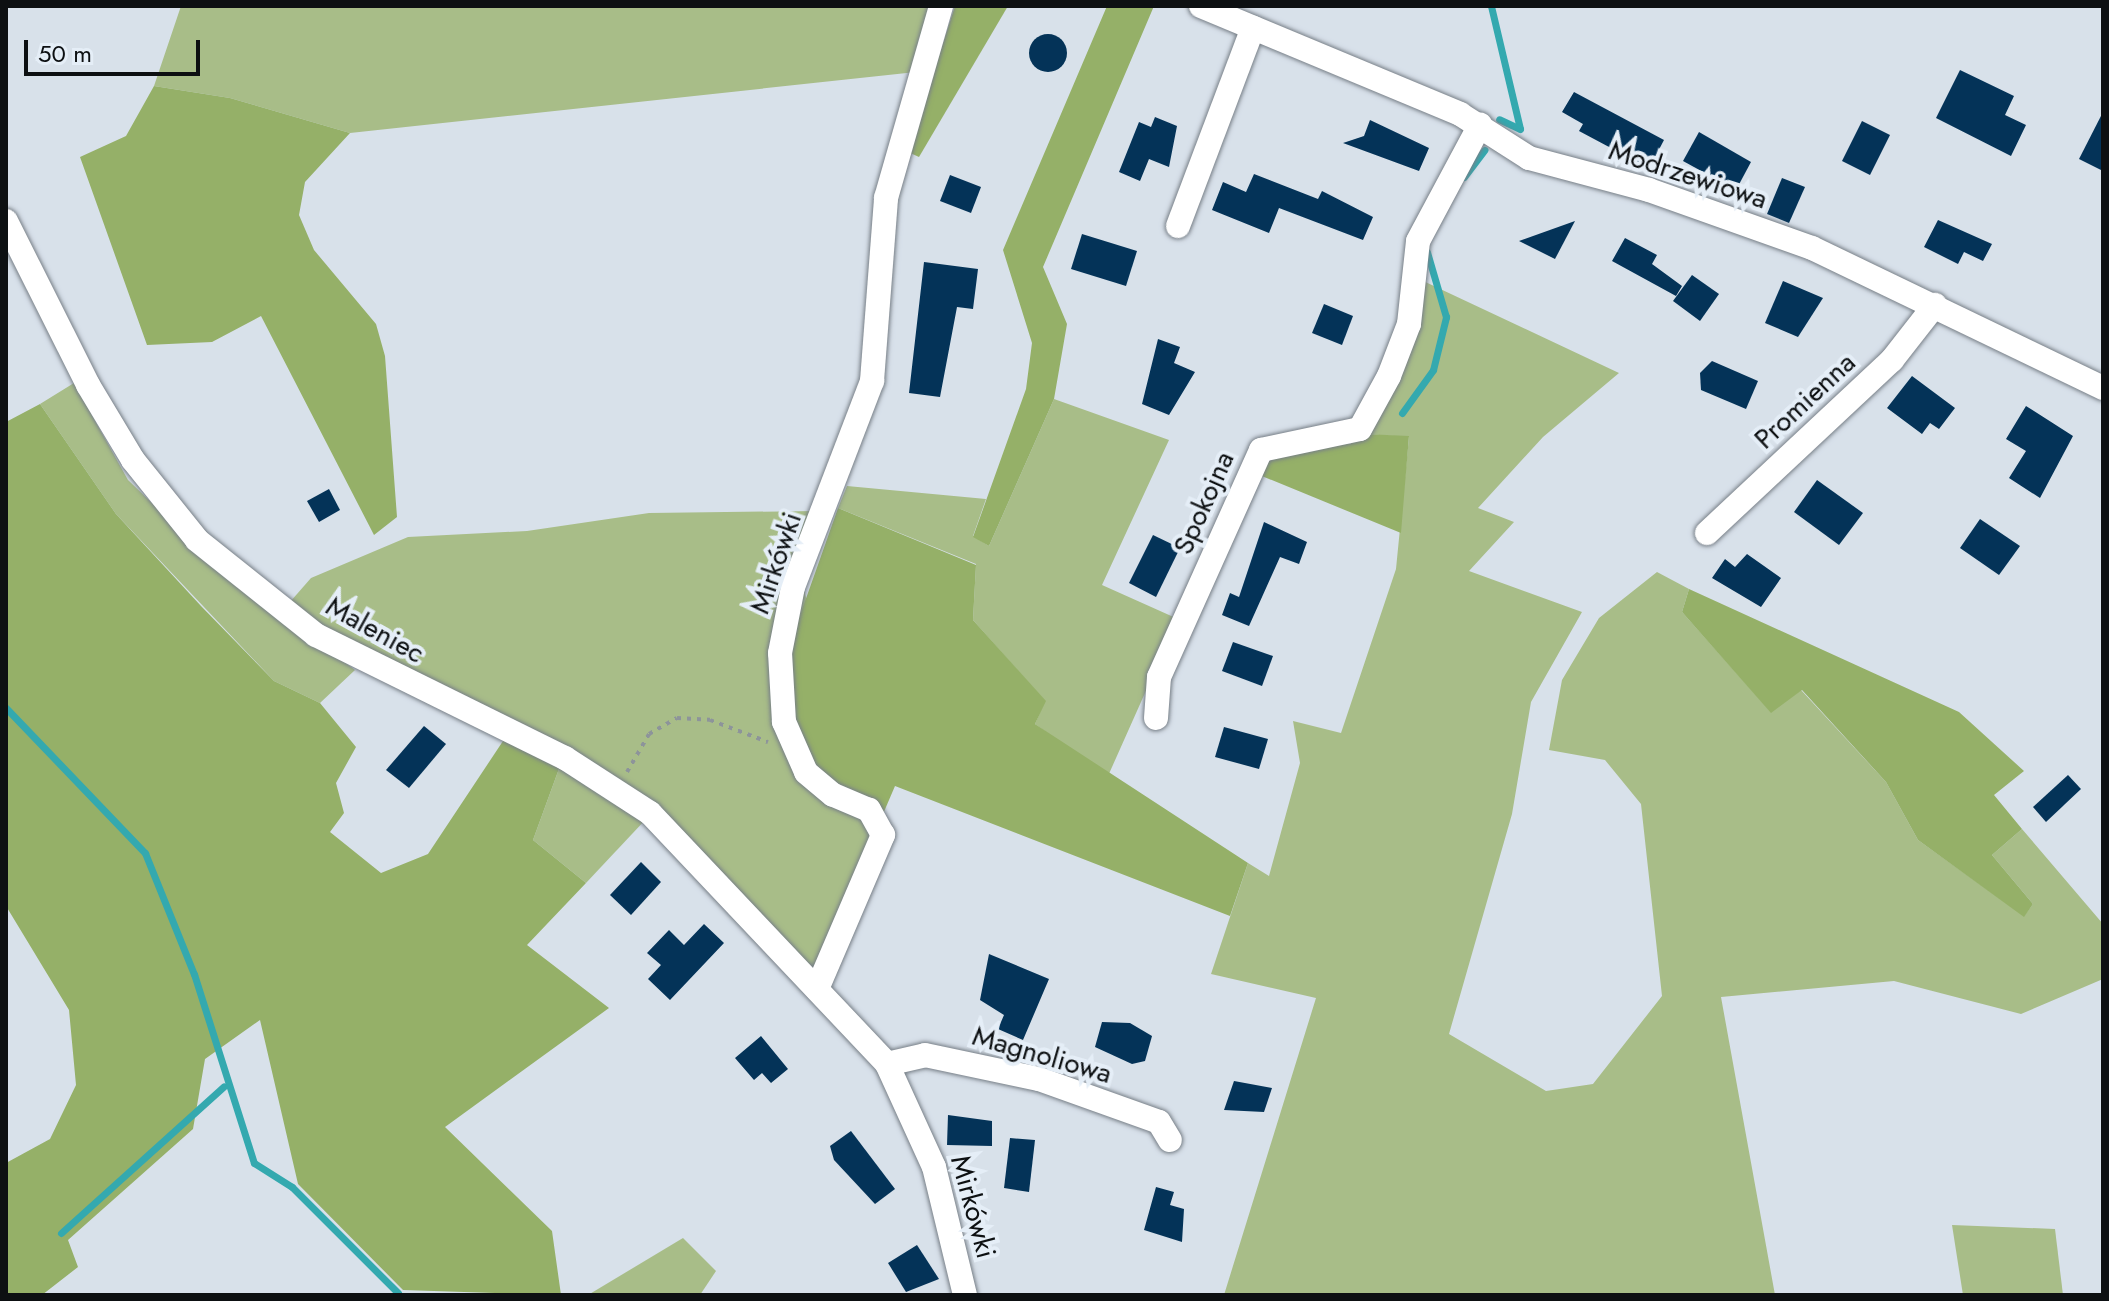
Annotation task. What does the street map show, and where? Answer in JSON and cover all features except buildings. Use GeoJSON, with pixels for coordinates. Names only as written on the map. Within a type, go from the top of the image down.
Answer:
{"type":"FeatureCollection","features":[{"type":"Feature","properties":{"kind":"street","name":"Mirkówki"},"geometry":{"type":"LineString","coordinates":[[941,6],[886,198],[872,381],[793,587],[780,653],[784,722],[806,772],[833,795],[869,810],[883,835],[817,989],[887,1064],[934,1167],[965,1295]]}},
{"type":"Feature","properties":{"kind":"street","name":"Modrzewiowa"},"geometry":{"type":"LineString","coordinates":[[1201,6],[1480,125],[1529,158],[1799,243],[1935,305],[2103,388]]}},
{"type":"Feature","properties":{"kind":"street"},"geometry":{"type":"LineString","coordinates":[[1178,226],[1253,28]]}},
{"type":"Feature","properties":{"kind":"street","name":"Spokojna"},"geometry":{"type":"LineString","coordinates":[[1156,718],[1159,677],[1261,450],[1360,429],[1409,324],[1418,241],[1480,125]]}},
{"type":"Feature","properties":{"kind":"street","name":"Maleniec"},"geometry":{"type":"LineString","coordinates":[[6,221],[96,399],[133,460],[197,540],[316,635],[620,793],[722,883],[817,989]]}},
{"type":"Feature","properties":{"kind":"street","name":"Promienna"},"geometry":{"type":"LineString","coordinates":[[1707,533],[1892,360],[1935,305]]}},
{"type":"Feature","properties":{"kind":"street","name":"Magnoliowa"},"geometry":{"type":"LineString","coordinates":[[887,1064],[925,1055],[1039,1079],[1159,1122],[1170,1140]]}},
{"type":"Feature","properties":{"kind":"path"},"geometry":{"type":"LineString","coordinates":[[620,793],[649,734],[677,718],[710,720],[797,751]]}},
{"type":"Feature","properties":{"kind":"green space"},"geometry":{"type":"Polygon","coordinates":[[[181,6],[934,6],[916,72],[350,133],[230,98],[154,86],[181,6]]]}},
{"type":"Feature","properties":{"kind":"green space"},"geometry":{"type":"Polygon","coordinates":[[[955,6],[1008,6],[919,157],[908,152],[955,6]]]}},
{"type":"Feature","properties":{"kind":"green space"},"geometry":{"type":"Polygon","coordinates":[[[1107,6],[1154,6],[1043,267],[1067,324],[1054,399],[989,546],[973,537],[1026,389],[1032,343],[1003,250],[1107,6]]]}},
{"type":"Feature","properties":{"kind":"green space"},"geometry":{"type":"Polygon","coordinates":[[[154,86],[230,98],[350,133],[305,182],[299,215],[314,250],[376,324],[385,356],[397,517],[374,535],[261,316],[212,342],[147,345],[80,157],[126,136],[154,86]]]}},
{"type":"Feature","properties":{"kind":"green space"},"geometry":{"type":"Polygon","coordinates":[[[1419,279],[1619,373],[1543,437],[1478,508],[1514,522],[1469,571],[1582,612],[1531,702],[1512,814],[1449,1034],[1546,1091],[1593,1084],[1662,996],[1641,804],[1605,760],[1549,750],[1562,680],[1599,618],[1657,572],[1689,589],[1682,612],[1771,712],[1801,690],[1886,782],[1918,840],[2024,916],[2033,904],[1992,855],[2022,829],[2103,924],[2103,979],[2021,1014],[1894,981],[1721,997],[1775,1295],[1224,1295],[1316,998],[1211,974],[1248,863],[1269,876],[1300,763],[1293,721],[1341,733],[1396,569],[1409,437],[1365,434],[1419,279]]]}},
{"type":"Feature","properties":{"kind":"green space"},"geometry":{"type":"Polygon","coordinates":[[[74,383],[128,480],[216,565],[355,670],[320,703],[274,681],[116,514],[40,404],[74,383]]]}},
{"type":"Feature","properties":{"kind":"green space"},"geometry":{"type":"Polygon","coordinates":[[[1054,399],[1169,440],[1102,585],[1178,619],[1108,776],[1035,724],[1045,701],[973,620],[976,564],[838,508],[847,486],[986,499],[973,536],[989,546],[1054,399]]]}},
{"type":"Feature","properties":{"kind":"green space"},"geometry":{"type":"Polygon","coordinates":[[[40,404],[116,514],[274,681],[320,703],[356,747],[336,783],[344,813],[330,832],[381,873],[428,854],[505,738],[560,766],[533,840],[586,883],[527,945],[609,1008],[445,1127],[552,1231],[561,1295],[403,1290],[298,1184],[260,1020],[205,1059],[193,1129],[68,1240],[78,1267],[42,1295],[6,1295],[6,1163],[50,1139],[76,1085],[69,1010],[6,906],[6,422],[40,404]]]}},
{"type":"Feature","properties":{"kind":"green space"},"geometry":{"type":"Polygon","coordinates":[[[1365,434],[1409,436],[1401,533],[1257,474],[1282,446],[1350,444],[1365,434]]]}},
{"type":"Feature","properties":{"kind":"green space"},"geometry":{"type":"Polygon","coordinates":[[[838,508],[976,565],[973,620],[1046,701],[1035,724],[1248,863],[1230,916],[895,786],[883,814],[812,768],[794,721],[786,655],[838,508]]]}},
{"type":"Feature","properties":{"kind":"green space"},"geometry":{"type":"Polygon","coordinates":[[[816,511],[795,557],[872,840],[815,973],[665,817],[334,637],[290,602],[311,578],[408,537],[527,531],[649,513],[816,511]]]}},
{"type":"Feature","properties":{"kind":"green space"},"geometry":{"type":"Polygon","coordinates":[[[1689,589],[1959,712],[2024,771],[1994,795],[2022,829],[1992,855],[2033,904],[2024,917],[1918,840],[1886,782],[1802,690],[1771,713],[1682,612],[1689,589]]]}},
{"type":"Feature","properties":{"kind":"green space"},"geometry":{"type":"Polygon","coordinates":[[[560,766],[647,818],[586,883],[533,840],[560,766]]]}},
{"type":"Feature","properties":{"kind":"green space"},"geometry":{"type":"Polygon","coordinates":[[[1952,1225],[2055,1229],[2063,1295],[1963,1295],[1952,1225]]]}},
{"type":"Feature","properties":{"kind":"green space"},"geometry":{"type":"Polygon","coordinates":[[[683,1238],[716,1271],[700,1295],[588,1295],[683,1238]]]}},
{"type":"Feature","properties":{"kind":"waterway"},"geometry":{"type":"LineString","coordinates":[[1491,6],[1520,129],[1499,119]]}},
{"type":"Feature","properties":{"kind":"waterway"},"geometry":{"type":"LineString","coordinates":[[1464,177],[1484,150]]}},
{"type":"Feature","properties":{"kind":"waterway"},"geometry":{"type":"LineString","coordinates":[[1402,413],[1433,370],[1446,317],[1427,252]]}},
{"type":"Feature","properties":{"kind":"waterway"},"geometry":{"type":"LineString","coordinates":[[6,708],[145,853],[194,974],[254,1163],[292,1187],[398,1293]]}},
{"type":"Feature","properties":{"kind":"waterway"},"geometry":{"type":"LineString","coordinates":[[61,1233],[224,1086]]}}]}
